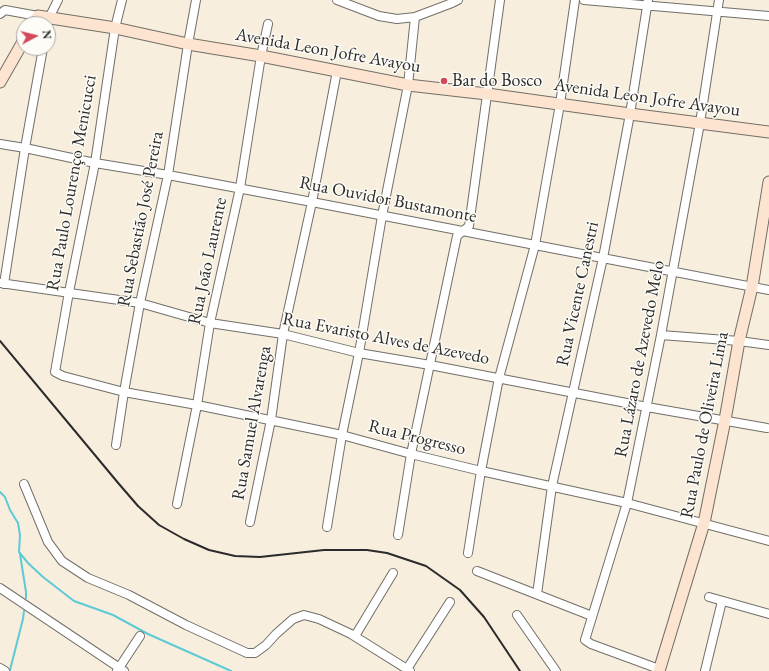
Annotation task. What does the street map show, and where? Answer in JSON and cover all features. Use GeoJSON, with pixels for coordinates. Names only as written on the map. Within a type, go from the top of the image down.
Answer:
{"type":"FeatureCollection","features":[{"type":"Feature","properties":{"kind":"street"},"geometry":{"type":"LineString","coordinates":[[45,16],[58,0]]}},
{"type":"Feature","properties":{"kind":"street","name":"Rua Paulo Lourenço Menicucci"},"geometry":{"type":"LineString","coordinates":[[55,372],[69,292],[95,163],[115,28],[122,0]]}},
{"type":"Feature","properties":{"kind":"street","name":"Rua Sebastião José Pereira"},"geometry":{"type":"LineString","coordinates":[[116,445],[140,303],[168,175],[196,0]]}},
{"type":"Feature","properties":{"kind":"street"},"geometry":{"type":"LineString","coordinates":[[337,0],[379,16],[397,19],[415,17],[458,0]]}},
{"type":"Feature","properties":{"kind":"street"},"geometry":{"type":"LineString","coordinates":[[398,535],[411,454],[457,236],[469,226],[500,0]]}},
{"type":"Feature","properties":{"kind":"street"},"geometry":{"type":"LineString","coordinates":[[468,552],[481,471],[499,378],[535,245],[560,104],[575,0]]}},
{"type":"Feature","properties":{"kind":"street"},"geometry":{"type":"LineString","coordinates":[[584,0],[647,3],[769,16]]}},
{"type":"Feature","properties":{"kind":"street","name":"Rua Lázaro de Azevedo Melo"},"geometry":{"type":"LineString","coordinates":[[659,670],[591,644],[585,640],[627,502],[647,407],[674,271],[700,123],[719,0]]}},
{"type":"Feature","properties":{"kind":"street","name":"Rua Vicente Canestri"},"geometry":{"type":"LineString","coordinates":[[537,594],[552,486],[603,258],[630,114],[647,3]]}},
{"type":"Feature","properties":{"kind":"street"},"geometry":{"type":"LineString","coordinates":[[0,14],[5,10],[27,16]]}},
{"type":"Feature","properties":{"kind":"street"},"geometry":{"type":"LineString","coordinates":[[326,527],[342,435],[359,353],[382,216],[408,85],[415,17]]}},
{"type":"Feature","properties":{"kind":"street","name":"Avenida Leon Jofre Avayou"},"geometry":{"type":"LineString","coordinates":[[56,22],[115,28],[188,44],[261,56],[408,85],[487,94],[769,132]]}},
{"type":"Feature","properties":{"kind":"street","name":"Rua João Laurente"},"geometry":{"type":"LineString","coordinates":[[176,504],[197,405],[210,323],[240,188],[261,56],[268,24]]}},
{"type":"Feature","properties":{"kind":"street"},"geometry":{"type":"LineString","coordinates":[[0,82],[16,54]]}},
{"type":"Feature","properties":{"kind":"street"},"geometry":{"type":"LineString","coordinates":[[2,283],[42,56]]}},
{"type":"Feature","properties":{"kind":"street","name":"Rua Samuel Alvarenga"},"geometry":{"type":"LineString","coordinates":[[250,522],[271,420],[283,334],[312,202],[336,71]]}},
{"type":"Feature","properties":{"kind":"street","name":"Rua Ouvidor Bustamonte"},"geometry":{"type":"LineString","coordinates":[[0,144],[95,163],[240,188],[769,290]]}},
{"type":"Feature","properties":{"kind":"street","name":"Rua Paulo de Oliveira Lima"},"geometry":{"type":"LineString","coordinates":[[659,670],[704,524],[739,341],[752,287],[769,182]]}},
{"type":"Feature","properties":{"kind":"street","name":"Rua Evaristo Alves de Azevedo"},"geometry":{"type":"LineString","coordinates":[[2,283],[140,303],[210,323],[283,334],[359,353],[767,428]]}},
{"type":"Feature","properties":{"kind":"street"},"geometry":{"type":"LineString","coordinates":[[662,335],[769,345]]}},
{"type":"Feature","properties":{"kind":"street","name":"Rua Progresso"},"geometry":{"type":"LineString","coordinates":[[55,372],[63,376],[124,392],[197,405],[342,435],[481,471],[627,502],[769,541]]}},
{"type":"Feature","properties":{"kind":"street"},"geometry":{"type":"LineString","coordinates":[[24,484],[48,542],[62,560],[88,578],[129,595],[186,625],[247,653],[255,653],[266,645],[293,619],[304,615],[319,619],[355,636],[409,670],[450,602]]}},
{"type":"Feature","properties":{"kind":"street"},"geometry":{"type":"LineString","coordinates":[[477,571],[592,616]]}},
{"type":"Feature","properties":{"kind":"street"},"geometry":{"type":"LineString","coordinates":[[355,636],[393,573]]}},
{"type":"Feature","properties":{"kind":"street"},"geometry":{"type":"LineString","coordinates":[[0,588],[120,670],[140,636]]}},
{"type":"Feature","properties":{"kind":"street"},"geometry":{"type":"LineString","coordinates":[[709,597],[769,614]]}},
{"type":"Feature","properties":{"kind":"street"},"geometry":{"type":"LineString","coordinates":[[704,671],[722,601]]}},
{"type":"Feature","properties":{"kind":"street"},"geometry":{"type":"LineString","coordinates":[[517,615],[556,671]]}},
{"type":"Feature","properties":{"kind":"street"},"geometry":{"type":"LineString","coordinates":[[0,668],[5,671]]}},
{"type":"Feature","properties":{"kind":"waterway"},"geometry":{"type":"LineString","coordinates":[[0,492],[5,497],[10,510],[18,523],[20,535],[19,552],[43,577],[74,601],[113,615],[148,634],[231,671]]}},
{"type":"Feature","properties":{"kind":"waterway"},"geometry":{"type":"LineString","coordinates":[[20,554],[26,598]]}},
{"type":"Feature","properties":{"kind":"waterway"},"geometry":{"type":"LineString","coordinates":[[10,670],[24,611]]}},
{"type":"Feature","properties":{"kind":"railway"},"geometry":{"type":"LineString","coordinates":[[0,341],[138,506],[159,525],[184,539],[209,550],[235,556],[260,557],[324,550],[367,550],[387,553],[426,566],[460,590],[484,617],[520,671]]}},
{"type":"Feature","properties":{"kind":"place","name":"Bar do Bosco"},"geometry":{"type":"Point","coordinates":[444,81]}}]}
